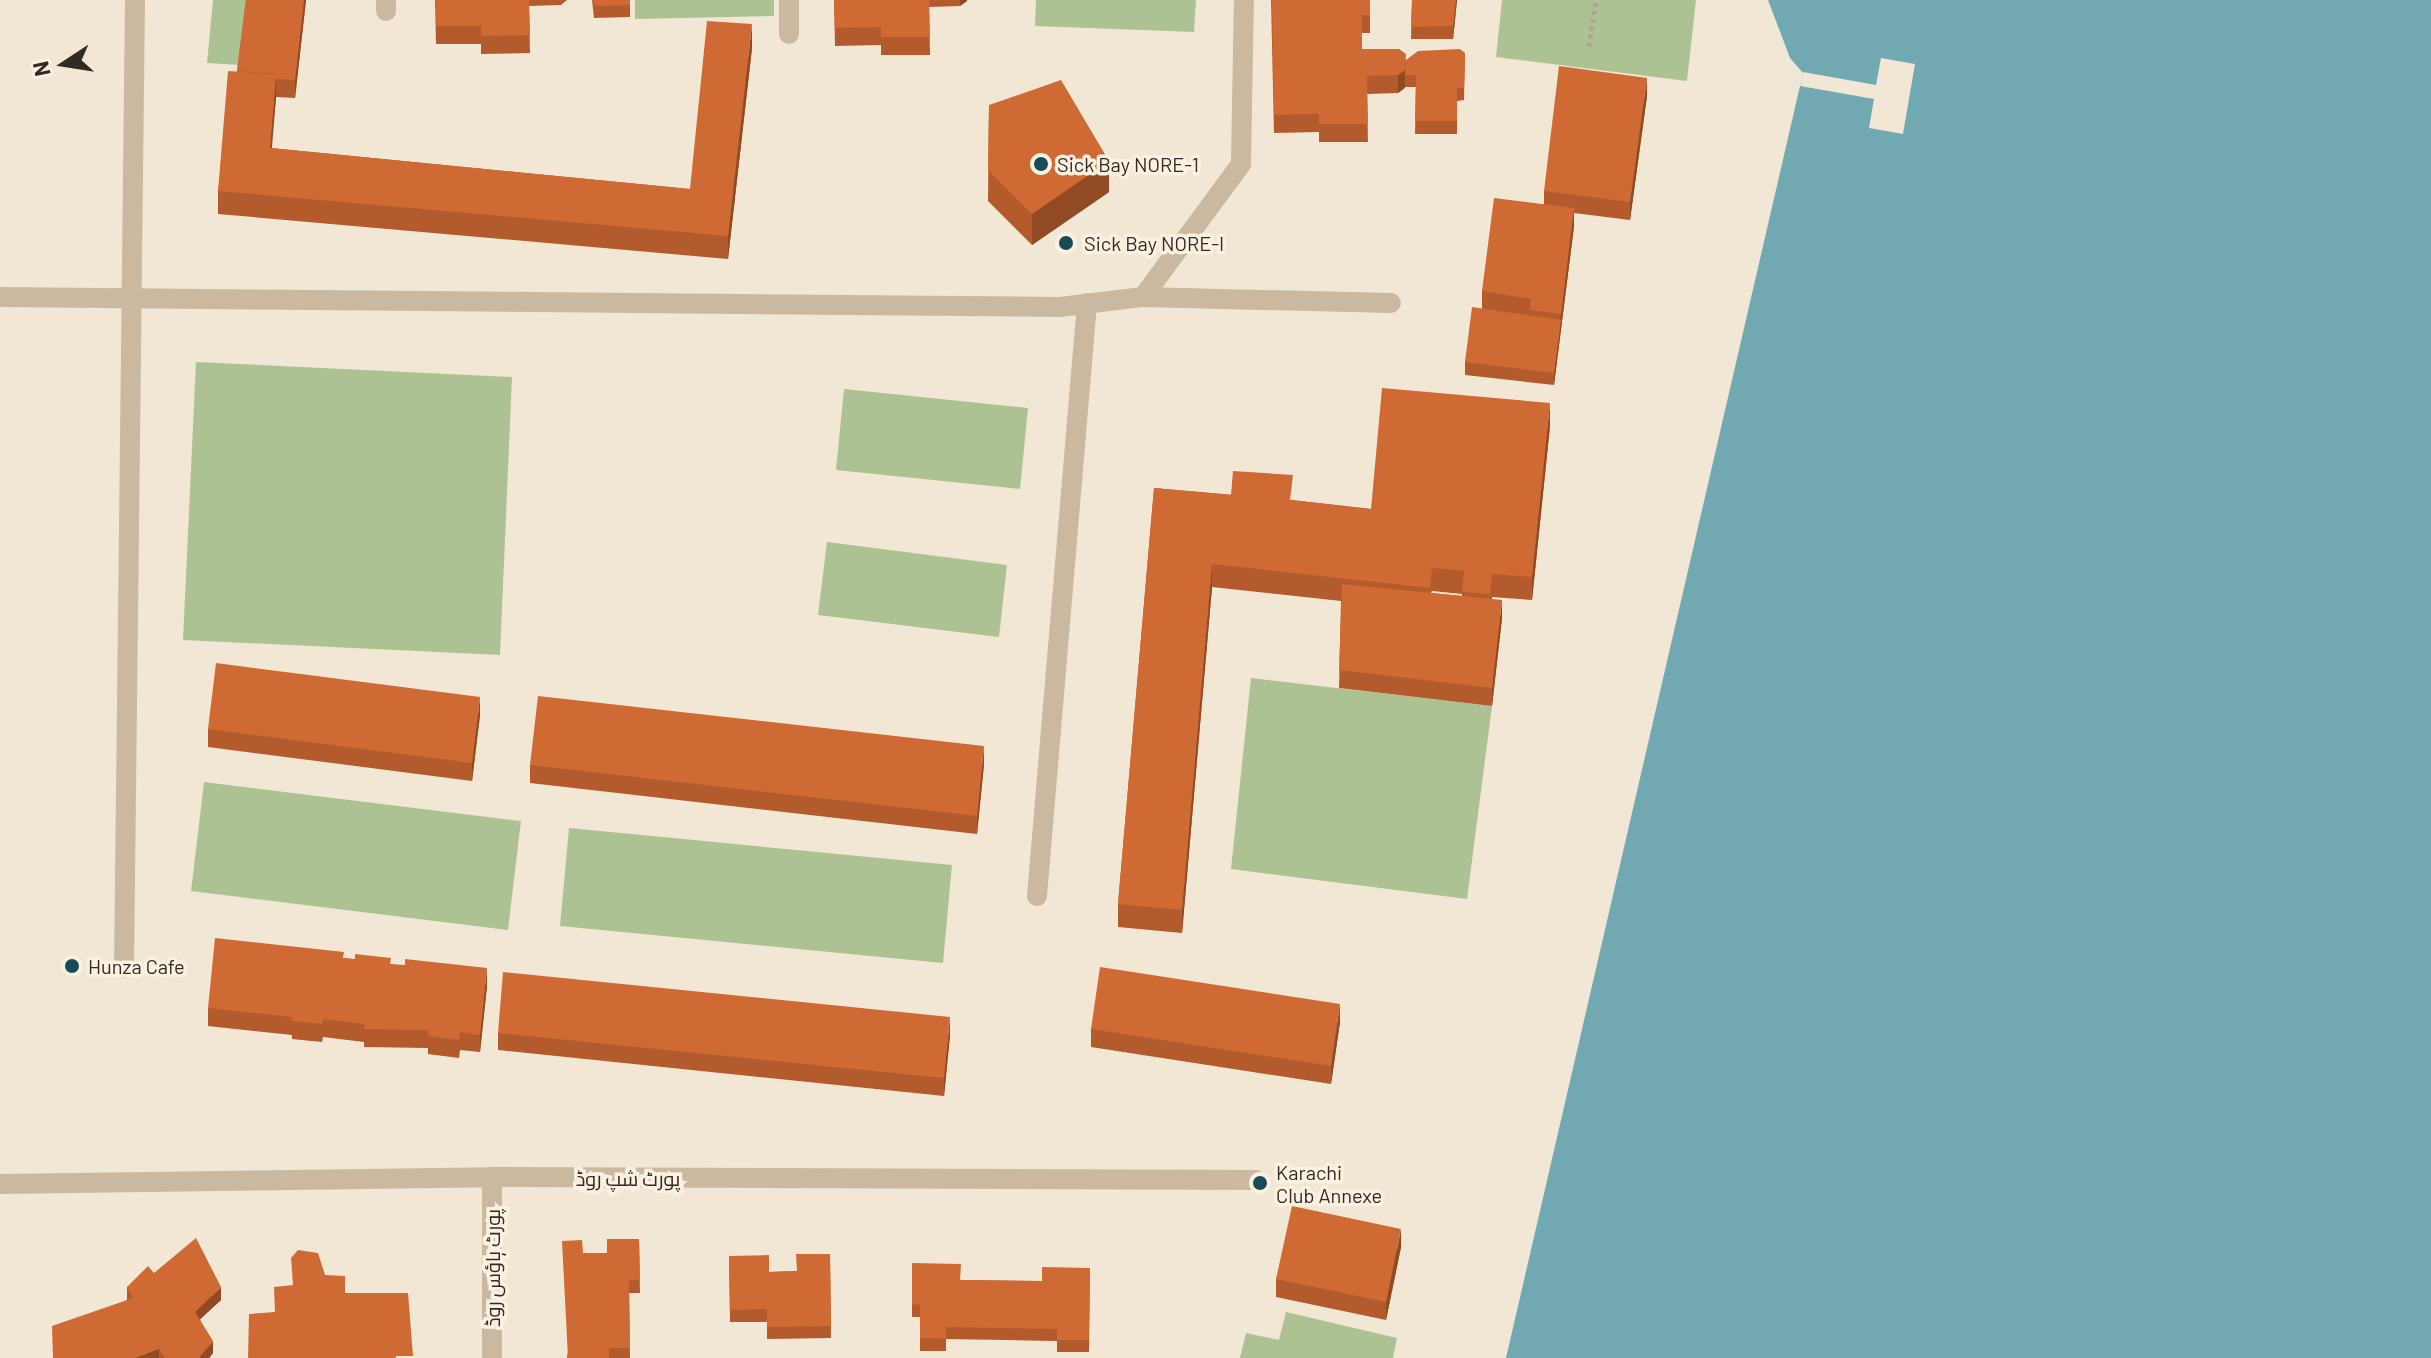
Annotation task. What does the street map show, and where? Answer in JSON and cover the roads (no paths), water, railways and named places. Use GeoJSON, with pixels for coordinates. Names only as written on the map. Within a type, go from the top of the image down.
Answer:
{"type":"FeatureCollection","features":[{"type":"Feature","properties":{"kind":"street"},"geometry":{"type":"LineString","coordinates":[[124,968],[135,0]]}},
{"type":"Feature","properties":{"kind":"street"},"geometry":{"type":"LineString","coordinates":[[789,0],[789,34]]}},
{"type":"Feature","properties":{"kind":"street"},"geometry":{"type":"LineString","coordinates":[[1143,297],[1241,164],[1244,0]]}},
{"type":"Feature","properties":{"kind":"street"},"geometry":{"type":"LineString","coordinates":[[0,297],[1087,303],[1143,297],[1391,303]]}},
{"type":"Feature","properties":{"kind":"street"},"geometry":{"type":"LineString","coordinates":[[1037,896],[1087,303]]}},
{"type":"Feature","properties":{"kind":"street","name":"پورٹ شپ روڈ"},"geometry":{"type":"LineString","coordinates":[[0,1184],[492,1177],[1256,1180]]}},
{"type":"Feature","properties":{"kind":"street","name":"پورٹ ہاؤس روڈ"},"geometry":{"type":"LineString","coordinates":[[492,1177],[492,1358]]}},
{"type":"Feature","properties":{"kind":"water"},"geometry":{"type":"Polygon","coordinates":[[[1768,0],[2431,0],[2431,1358],[1506,1358],[1803,73],[1790,58],[1768,0]]]}},
{"type":"Feature","properties":{"kind":"place","name":"Sick Bay NORE-1"},"geometry":{"type":"Point","coordinates":[1041,164]}},
{"type":"Feature","properties":{"kind":"place","name":"Sick Bay NORE-I"},"geometry":{"type":"Point","coordinates":[1066,243]}},
{"type":"Feature","properties":{"kind":"place","name":"Hunza Cafe"},"geometry":{"type":"Point","coordinates":[72,966]}},
{"type":"Feature","properties":{"kind":"place","name":"Karachi Club Annexe"},"geometry":{"type":"Point","coordinates":[1260,1183]}}]}
